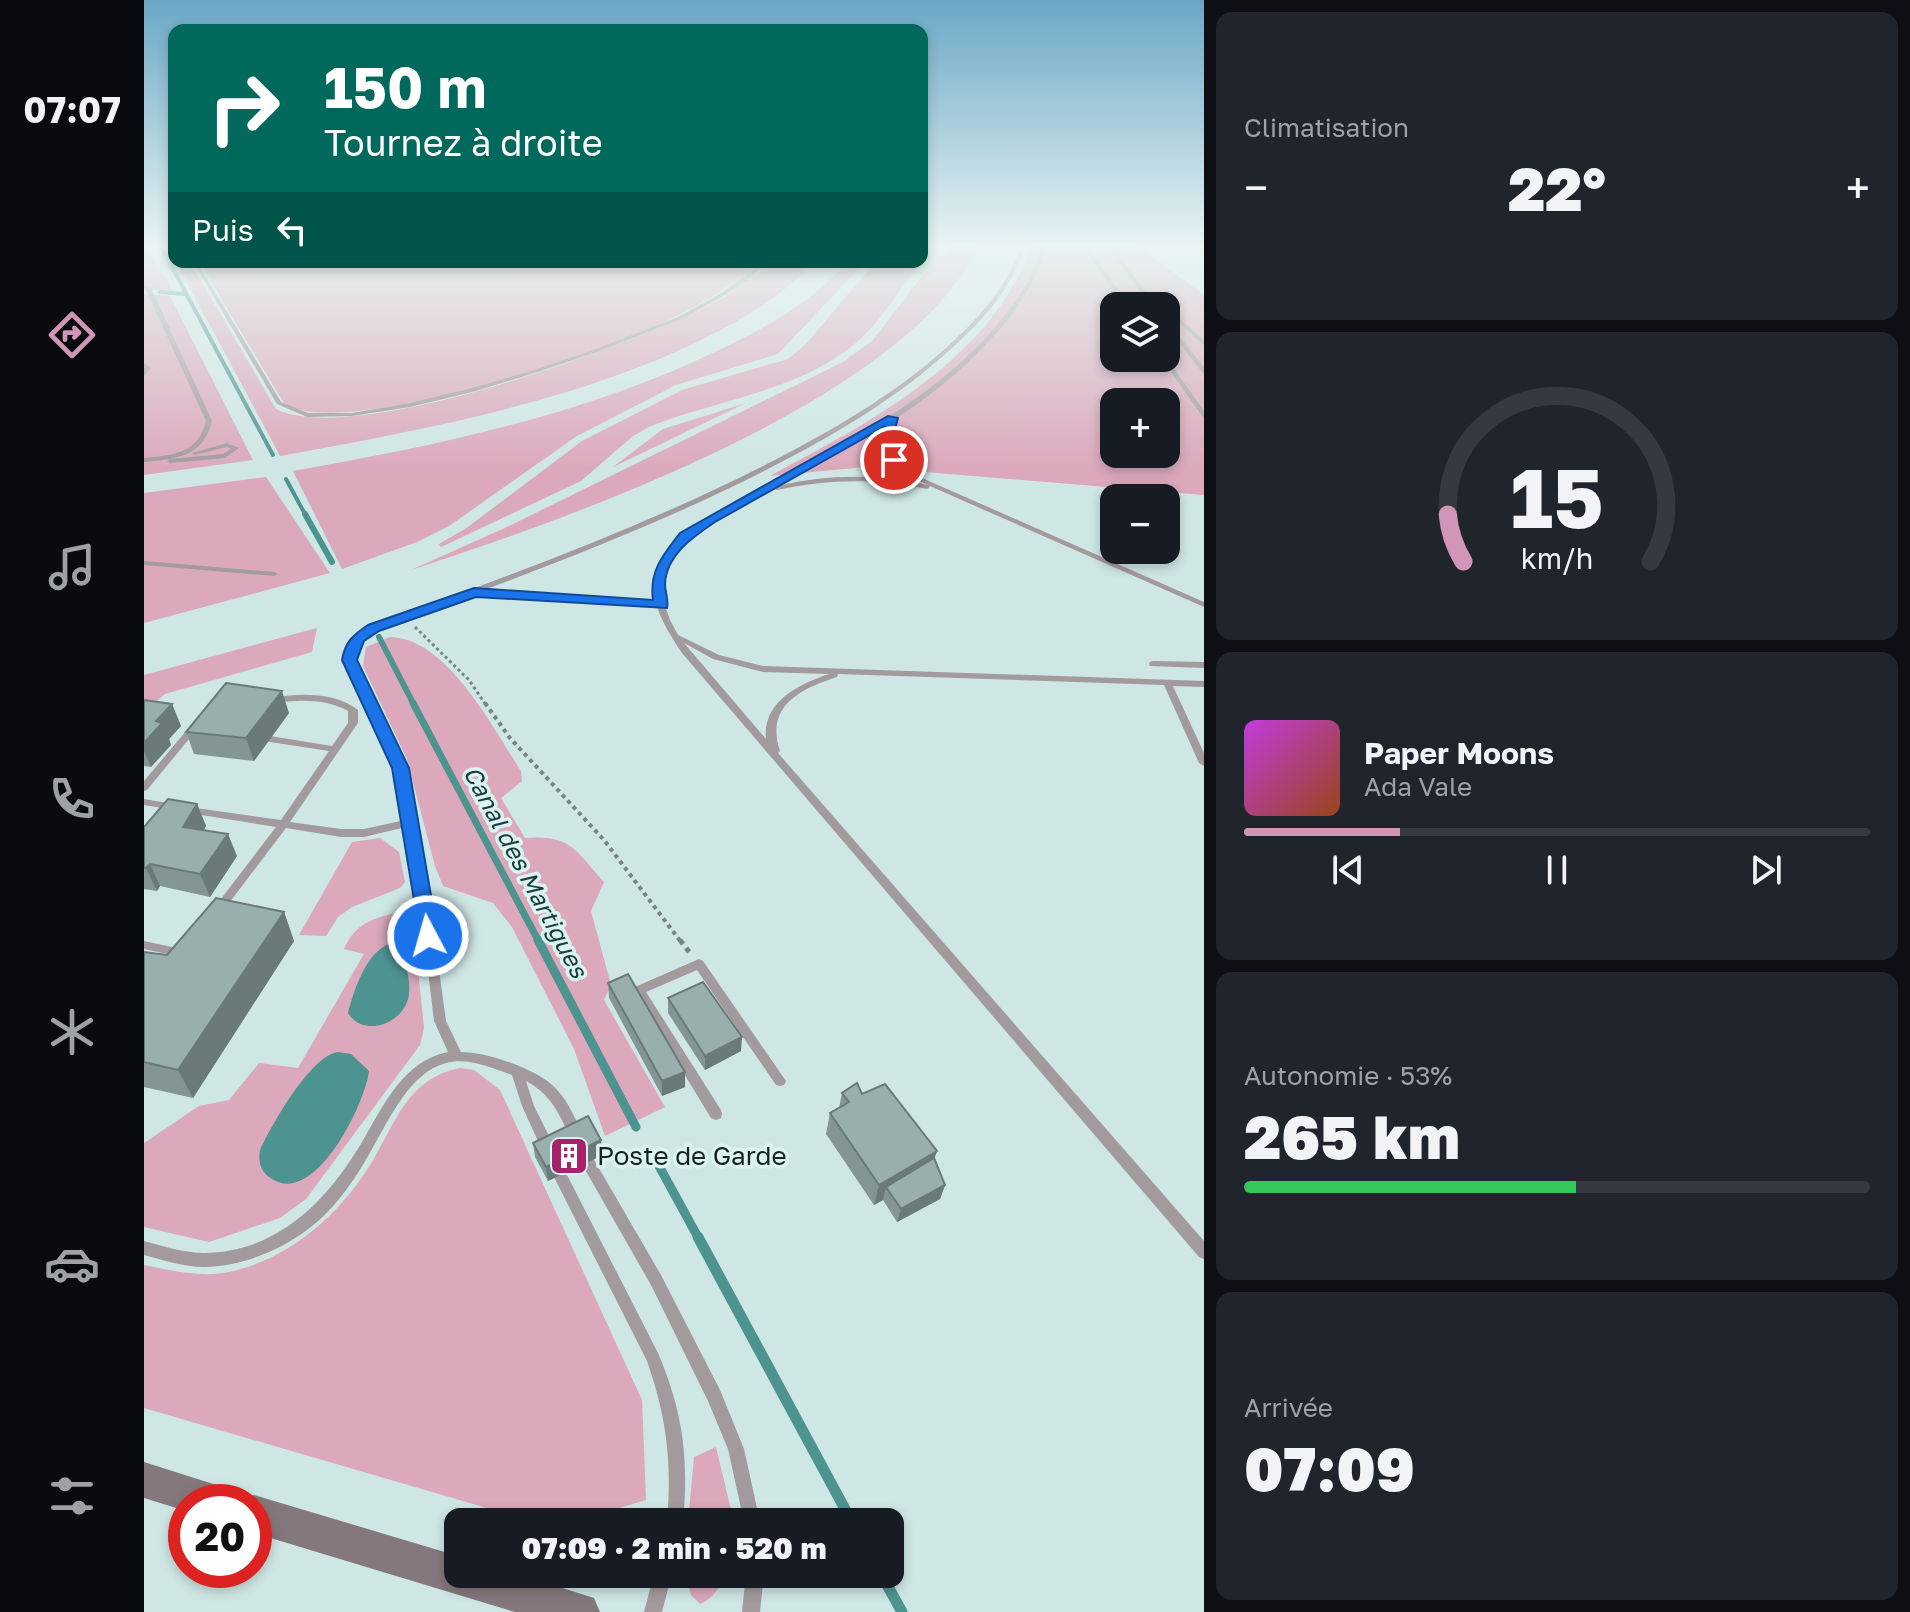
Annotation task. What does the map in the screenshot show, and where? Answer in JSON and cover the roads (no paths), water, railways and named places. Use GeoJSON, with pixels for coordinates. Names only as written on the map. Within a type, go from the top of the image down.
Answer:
{"type":"FeatureCollection","features":[{"type":"Feature","properties":{"kind":"main road"},"geometry":{"type":"LineString","coordinates":[[144,1480],[168,1488]]}},
{"type":"Feature","properties":{"kind":"main road"},"geometry":{"type":"LineString","coordinates":[[272,1519],[580,1612]]}},
{"type":"Feature","properties":{"kind":"lane"},"geometry":{"type":"LineString","coordinates":[[144,462],[199,445],[208,436],[209,421],[164,320]]}},
{"type":"Feature","properties":{"kind":"lane"},"geometry":{"type":"LineString","coordinates":[[230,320],[279,403],[295,413],[316,416],[380,411],[551,367],[626,341],[673,320]]}},
{"type":"Feature","properties":{"kind":"lane"},"geometry":{"type":"LineString","coordinates":[[456,1055],[440,1021],[411,822],[400,768],[349,660],[351,648],[358,638],[374,628],[588,550],[725,490],[811,444],[890,396],[929,367],[978,320]]}},
{"type":"Feature","properties":{"kind":"lane"},"geometry":{"type":"LineString","coordinates":[[1003,320],[952,374],[892,418],[685,536],[666,559],[658,582],[661,605],[669,631],[1204,1252]]}},
{"type":"Feature","properties":{"kind":"lane"},"geometry":{"type":"LineString","coordinates":[[1180,322],[1204,343]]}},
{"type":"Feature","properties":{"kind":"lane"},"geometry":{"type":"LineString","coordinates":[[1180,340],[1204,371]]}},
{"type":"Feature","properties":{"kind":"lane"},"geometry":{"type":"LineString","coordinates":[[144,365],[148,368],[144,374]]}},
{"type":"Feature","properties":{"kind":"lane"},"geometry":{"type":"LineString","coordinates":[[1174,372],[1204,415]]}},
{"type":"Feature","properties":{"kind":"lane"},"geometry":{"type":"LineString","coordinates":[[892,418],[885,444],[894,460],[920,479],[1204,605]]}},
{"type":"Feature","properties":{"kind":"lane"},"geometry":{"type":"LineString","coordinates":[[144,462],[168,461],[225,456],[236,448],[217,446],[168,461]]}},
{"type":"Feature","properties":{"kind":"lane"},"geometry":{"type":"LineString","coordinates":[[759,493],[806,481],[841,478],[883,479],[948,493]]}},
{"type":"Feature","properties":{"kind":"lane"},"geometry":{"type":"LineString","coordinates":[[144,563],[274,574]]}},
{"type":"Feature","properties":{"kind":"lane"},"geometry":{"type":"LineString","coordinates":[[474,592],[661,605]]}},
{"type":"Feature","properties":{"kind":"lane"},"geometry":{"type":"LineString","coordinates":[[669,631],[693,647],[737,664],[763,669],[1204,684]]}},
{"type":"Feature","properties":{"kind":"lane"},"geometry":{"type":"LineString","coordinates":[[1153,664],[1204,665]]}},
{"type":"Feature","properties":{"kind":"lane"},"geometry":{"type":"LineString","coordinates":[[782,763],[771,743],[774,711],[801,686],[845,672]]}},
{"type":"Feature","properties":{"kind":"lane"},"geometry":{"type":"LineString","coordinates":[[1167,682],[1204,763]]}},
{"type":"Feature","properties":{"kind":"lane"},"geometry":{"type":"LineString","coordinates":[[211,918],[283,825],[353,723],[353,710],[346,705],[302,697],[274,700],[263,706]]}},
{"type":"Feature","properties":{"kind":"lane"},"geometry":{"type":"LineString","coordinates":[[144,788],[203,715]]}},
{"type":"Feature","properties":{"kind":"lane"},"geometry":{"type":"LineString","coordinates":[[270,739],[333,749]]}},
{"type":"Feature","properties":{"kind":"lane"},"geometry":{"type":"LineString","coordinates":[[144,802],[341,833],[364,833],[411,822]]}},
{"type":"Feature","properties":{"kind":"lane"},"geometry":{"type":"LineString","coordinates":[[154,817],[165,805]]}},
{"type":"Feature","properties":{"kind":"lane"},"geometry":{"type":"LineString","coordinates":[[144,945],[183,953],[193,942]]}},
{"type":"Feature","properties":{"kind":"lane"},"geometry":{"type":"LineString","coordinates":[[716,1114],[639,990],[699,964],[780,1081]]}},
{"type":"Feature","properties":{"kind":"lane"},"geometry":{"type":"LineString","coordinates":[[144,1248],[202,1260],[226,1259],[266,1246],[295,1229],[330,1200],[398,1092],[430,1062],[456,1055],[490,1058],[538,1078],[552,1089],[577,1137]]}},
{"type":"Feature","properties":{"kind":"lane"},"geometry":{"type":"LineString","coordinates":[[517,1071],[528,1106],[549,1150]]}},
{"type":"Feature","properties":{"kind":"lane"},"geometry":{"type":"LineString","coordinates":[[588,1162],[656,1280],[714,1396],[736,1449],[749,1508]]}},
{"type":"Feature","properties":{"kind":"lane"},"geometry":{"type":"LineString","coordinates":[[560,1175],[653,1358],[665,1389],[676,1434],[680,1471],[676,1508]]}},
{"type":"Feature","properties":{"kind":"lane"},"geometry":{"type":"LineString","coordinates":[[653,1612],[659,1588]]}},
{"type":"Feature","properties":{"kind":"lane"},"geometry":{"type":"LineString","coordinates":[[751,1612],[754,1588]]}},
{"type":"Feature","properties":{"kind":"water"},"geometry":{"type":"Polygon","coordinates":[[[389,944],[399,944],[405,962],[409,988],[406,1004],[393,1020],[374,1026],[364,1025],[348,1013],[368,964],[389,944]]]}},
{"type":"Feature","properties":{"kind":"water"},"geometry":{"type":"Polygon","coordinates":[[[338,1052],[351,1054],[369,1071],[358,1107],[347,1128],[334,1150],[303,1180],[286,1184],[269,1177],[262,1168],[259,1154],[273,1125],[304,1078],[327,1056],[338,1052]]]}},
{"type":"Feature","properties":{"kind":"waterway","name":"Canal des Martigues"},"geometry":{"type":"LineString","coordinates":[[200,320],[273,455]]}},
{"type":"Feature","properties":{"kind":"waterway","name":"Canal des Martigues"},"geometry":{"type":"LineString","coordinates":[[286,479],[306,516]]}},
{"type":"Feature","properties":{"kind":"waterway","name":"Canal des Martigues"},"geometry":{"type":"LineString","coordinates":[[305,514],[332,562]]}},
{"type":"Feature","properties":{"kind":"waterway","name":"Canal des Martigues"},"geometry":{"type":"LineString","coordinates":[[379,637],[414,705]]}},
{"type":"Feature","properties":{"kind":"waterway","name":"Canal des Martigues"},"geometry":{"type":"LineString","coordinates":[[413,703],[539,942]]}},
{"type":"Feature","properties":{"kind":"waterway","name":"Canal des Martigues"},"geometry":{"type":"LineString","coordinates":[[538,940],[636,1127]]}},
{"type":"Feature","properties":{"kind":"waterway","name":"Canal des Martigues"},"geometry":{"type":"LineString","coordinates":[[659,1166],[699,1239]]}},
{"type":"Feature","properties":{"kind":"waterway","name":"Canal des Martigues"},"geometry":{"type":"LineString","coordinates":[[698,1237],[844,1508]]}},
{"type":"Feature","properties":{"kind":"waterway","name":"Canal des Martigues"},"geometry":{"type":"LineString","coordinates":[[889,1588],[902,1612]]}},
{"type":"Feature","properties":{"kind":"place","name":"Poste de Garde"},"geometry":{"type":"Point","coordinates":[569,1156]}}]}
